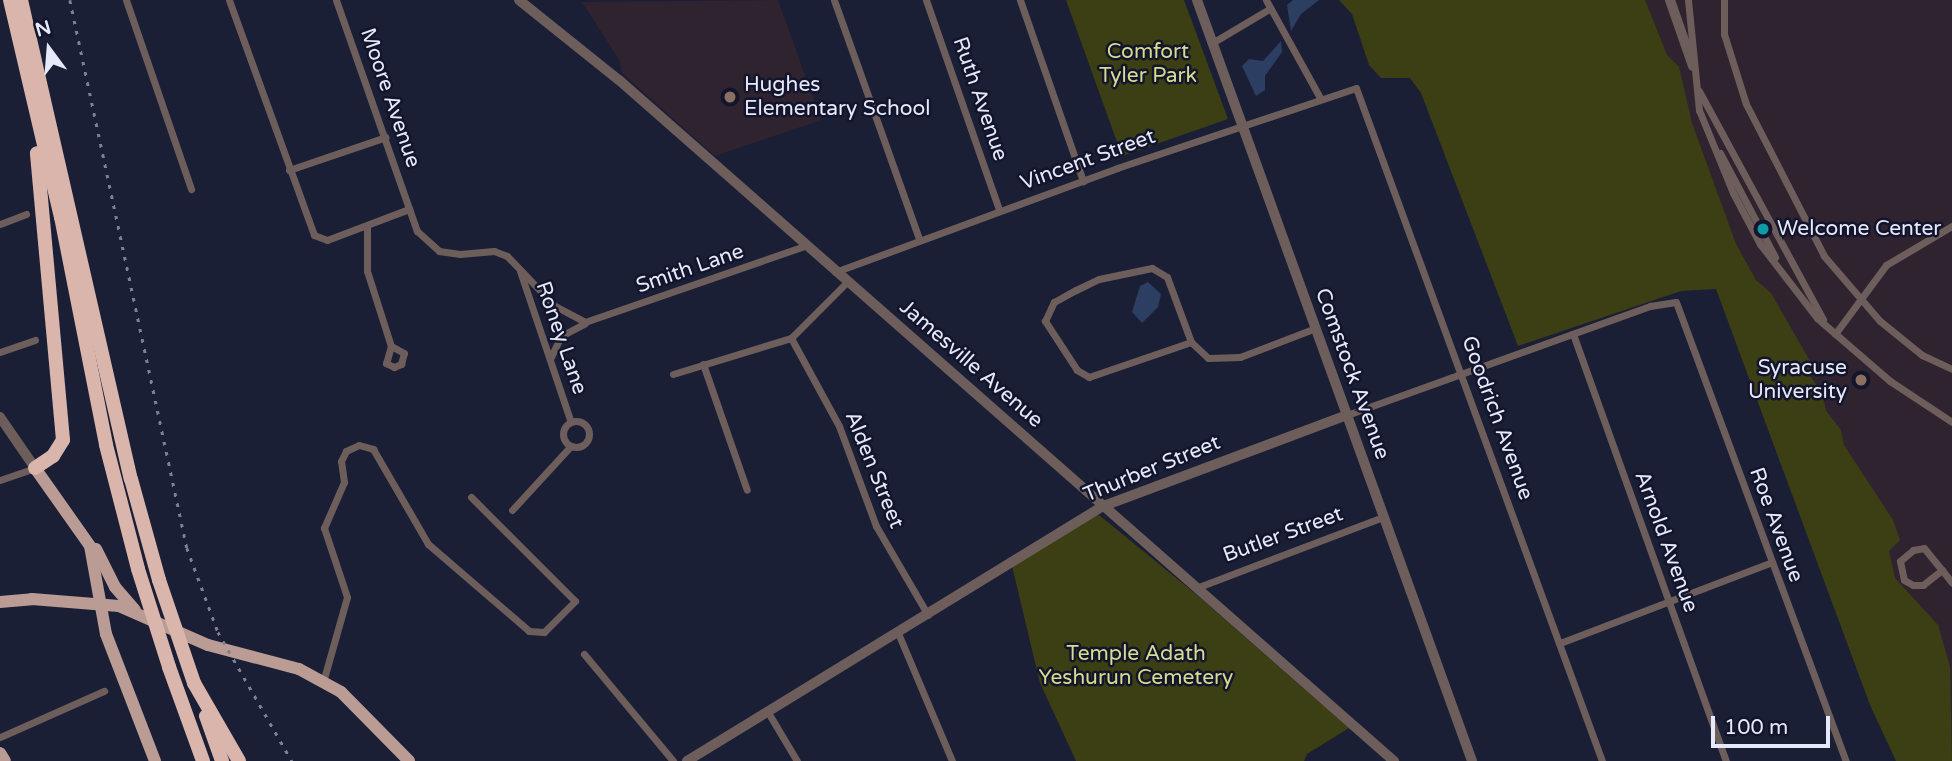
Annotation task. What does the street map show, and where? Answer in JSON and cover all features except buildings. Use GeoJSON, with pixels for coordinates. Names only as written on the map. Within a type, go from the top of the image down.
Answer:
{"type":"FeatureCollection","features":[{"type":"Feature","properties":{"kind":"highway"},"geometry":{"type":"LineString","coordinates":[[10,0],[61,216],[106,445],[138,569],[203,761]]}},
{"type":"Feature","properties":{"kind":"highway"},"geometry":{"type":"LineString","coordinates":[[21,0],[131,479],[159,580],[222,761]]}},
{"type":"Feature","properties":{"kind":"highway"},"geometry":{"type":"LineString","coordinates":[[27,79],[46,215],[63,426],[58,450],[36,468]]}},
{"type":"Feature","properties":{"kind":"highway"},"geometry":{"type":"LineString","coordinates":[[194,683],[239,761]]}},
{"type":"Feature","properties":{"kind":"main road"},"geometry":{"type":"LineString","coordinates":[[36,468],[137,612]]}},
{"type":"Feature","properties":{"kind":"main road"},"geometry":{"type":"LineString","coordinates":[[85,536],[95,561],[99,603],[106,634],[155,761]]}},
{"type":"Feature","properties":{"kind":"main road"},"geometry":{"type":"LineString","coordinates":[[0,602],[99,603],[120,606],[208,645],[294,667],[323,682],[368,715],[409,761]]}},
{"type":"Feature","properties":{"kind":"main road"},"geometry":{"type":"LineString","coordinates":[[106,634],[120,606]]}},
{"type":"Feature","properties":{"kind":"main road"},"geometry":{"type":"LineString","coordinates":[[0,753],[5,761]]}},
{"type":"Feature","properties":{"kind":"street"},"geometry":{"type":"LineString","coordinates":[[126,0],[191,189]]}},
{"type":"Feature","properties":{"kind":"street"},"geometry":{"type":"LineString","coordinates":[[229,0],[289,170],[317,237],[327,240],[409,209],[421,236],[439,251],[460,254],[494,251],[518,267],[555,306],[586,322]]}},
{"type":"Feature","properties":{"kind":"street","name":"Moore Avenue"},"geometry":{"type":"LineString","coordinates":[[337,0],[409,209]]}},
{"type":"Feature","properties":{"kind":"street","name":"Jamesville Avenue"},"geometry":{"type":"LineString","coordinates":[[519,0],[619,80],[1394,761]]}},
{"type":"Feature","properties":{"kind":"street"},"geometry":{"type":"LineString","coordinates":[[834,0],[919,239]]}},
{"type":"Feature","properties":{"kind":"street","name":"Ruth Avenue"},"geometry":{"type":"LineString","coordinates":[[926,0],[999,210]]}},
{"type":"Feature","properties":{"kind":"street"},"geometry":{"type":"LineString","coordinates":[[1020,0],[1083,181]]}},
{"type":"Feature","properties":{"kind":"street","name":"Comstock Avenue"},"geometry":{"type":"LineString","coordinates":[[1197,0],[1472,761]]}},
{"type":"Feature","properties":{"kind":"street"},"geometry":{"type":"LineString","coordinates":[[1266,0],[1320,98]]}},
{"type":"Feature","properties":{"kind":"street"},"geometry":{"type":"LineString","coordinates":[[1670,0],[1693,66]]}},
{"type":"Feature","properties":{"kind":"street"},"geometry":{"type":"LineString","coordinates":[[1688,0],[1695,84],[1707,135],[1750,220],[1784,278],[1835,334],[1890,382],[1952,422]]}},
{"type":"Feature","properties":{"kind":"street"},"geometry":{"type":"LineString","coordinates":[[1724,0],[1724,34],[1746,104],[1800,216],[1858,300],[1922,355],[1952,369]]}},
{"type":"Feature","properties":{"kind":"street"},"geometry":{"type":"LineString","coordinates":[[1212,43],[1269,9]]}},
{"type":"Feature","properties":{"kind":"street"},"geometry":{"type":"LineString","coordinates":[[1695,84],[1780,236],[1801,283],[1835,334]]}},
{"type":"Feature","properties":{"kind":"street","name":"Vincent Street"},"geometry":{"type":"LineString","coordinates":[[835,272],[999,210],[1320,98],[1356,88]]}},
{"type":"Feature","properties":{"kind":"street","name":"Goodrich Avenue"},"geometry":{"type":"LineString","coordinates":[[1356,88],[1602,761]]}},
{"type":"Feature","properties":{"kind":"street"},"geometry":{"type":"LineString","coordinates":[[289,170],[386,137]]}},
{"type":"Feature","properties":{"kind":"street"},"geometry":{"type":"LineString","coordinates":[[1750,220],[1766,211]]}},
{"type":"Feature","properties":{"kind":"street"},"geometry":{"type":"LineString","coordinates":[[0,224],[26,214]]}},
{"type":"Feature","properties":{"kind":"street"},"geometry":{"type":"LineString","coordinates":[[1835,334],[1886,265],[1952,226]]}},
{"type":"Feature","properties":{"kind":"street"},"geometry":{"type":"LineString","coordinates":[[367,227],[367,271],[391,346]]}},
{"type":"Feature","properties":{"kind":"street"},"geometry":{"type":"LineString","coordinates":[[1763,242],[1780,236]]}},
{"type":"Feature","properties":{"kind":"street","name":"Smith Lane"},"geometry":{"type":"LineString","coordinates":[[551,359],[561,336],[586,322],[805,246]]}},
{"type":"Feature","properties":{"kind":"street","name":"Roney Lane"},"geometry":{"type":"LineString","coordinates":[[518,267],[570,421],[563,435],[570,447]]}},
{"type":"Feature","properties":{"kind":"street"},"geometry":{"type":"LineString","coordinates":[[1191,342],[1089,377],[1077,369],[1045,321],[1054,303],[1088,284],[1129,270],[1152,268],[1167,277],[1191,342],[1208,358],[1218,360],[1240,357],[1315,328]]}},
{"type":"Feature","properties":{"kind":"street"},"geometry":{"type":"LineString","coordinates":[[673,374],[791,338],[847,282]]}},
{"type":"Feature","properties":{"kind":"street","name":"Thurber Street"},"geometry":{"type":"LineString","coordinates":[[687,761],[769,714],[1101,506],[1347,415],[1673,300]]}},
{"type":"Feature","properties":{"kind":"street","name":"Roe Avenue"},"geometry":{"type":"LineString","coordinates":[[1673,300],[1846,761]]}},
{"type":"Feature","properties":{"kind":"street","name":"Arnold Avenue"},"geometry":{"type":"LineString","coordinates":[[1573,334],[1726,761]]}},
{"type":"Feature","properties":{"kind":"street","name":"Alden Street"},"geometry":{"type":"LineString","coordinates":[[791,338],[839,426],[882,537],[928,615]]}},
{"type":"Feature","properties":{"kind":"street"},"geometry":{"type":"LineString","coordinates":[[0,352],[34,340]]}},
{"type":"Feature","properties":{"kind":"street"},"geometry":{"type":"LineString","coordinates":[[703,364],[747,491]]}},
{"type":"Feature","properties":{"kind":"street"},"geometry":{"type":"LineString","coordinates":[[0,417],[36,468],[0,480]]}},
{"type":"Feature","properties":{"kind":"street","name":"Roney Lane"},"geometry":{"type":"LineString","coordinates":[[512,510],[570,447],[582,447],[588,435],[579,421],[570,421]]}},
{"type":"Feature","properties":{"kind":"street"},"geometry":{"type":"LineString","coordinates":[[323,682],[347,597],[324,528],[344,482],[341,461],[346,451],[359,445],[373,449],[428,544],[529,631],[544,632],[575,601],[471,497]]}},
{"type":"Feature","properties":{"kind":"street","name":"Butler Street"},"geometry":{"type":"LineString","coordinates":[[1196,588],[1383,517]]}},
{"type":"Feature","properties":{"kind":"street"},"geometry":{"type":"LineString","coordinates":[[1942,570],[1923,585],[1913,585],[1904,580],[1900,561],[1913,550],[1924,548],[1942,570],[1952,583]]}},
{"type":"Feature","properties":{"kind":"street"},"geometry":{"type":"LineString","coordinates":[[1560,643],[1770,563]]}},
{"type":"Feature","properties":{"kind":"street"},"geometry":{"type":"LineString","coordinates":[[898,634],[952,761]]}},
{"type":"Feature","properties":{"kind":"street"},"geometry":{"type":"LineString","coordinates":[[584,654],[673,761]]}},
{"type":"Feature","properties":{"kind":"street"},"geometry":{"type":"LineString","coordinates":[[0,737],[104,691]]}},
{"type":"Feature","properties":{"kind":"street"},"geometry":{"type":"LineString","coordinates":[[769,714],[797,761]]}},
{"type":"Feature","properties":{"kind":"shaded area","name":"Hughes Elementary School"},"geometry":{"type":"Polygon","coordinates":[[[778,0],[821,120],[715,156],[622,73],[620,61],[582,2],[778,0]]]}},
{"type":"Feature","properties":{"kind":"shaded area","name":"Syracuse University"},"geometry":{"type":"Polygon","coordinates":[[[1618,0],[1952,0],[1952,761],[1618,0]]]}},
{"type":"Feature","properties":{"kind":"green space","name":"Comfort Tyler Park"},"geometry":{"type":"Polygon","coordinates":[[[1066,0],[1184,0],[1228,119],[1122,156],[1066,0]]]}},
{"type":"Feature","properties":{"kind":"green space"},"geometry":{"type":"Polygon","coordinates":[[[1339,0],[1645,0],[1667,55],[1679,67],[1692,123],[1736,244],[1756,280],[1771,293],[1810,361],[1809,375],[1822,392],[1826,411],[1841,430],[1844,445],[1893,520],[1900,540],[1889,551],[1895,578],[1938,625],[1950,667],[1952,761],[1896,761],[1870,705],[1716,289],[1681,291],[1518,346],[1421,93],[1410,78],[1381,78],[1369,65],[1352,14],[1339,0]]]}},
{"type":"Feature","properties":{"kind":"green space","name":"Temple Adath Yeshurun Cemetery"},"geometry":{"type":"Polygon","coordinates":[[[1099,515],[1197,595],[1349,728],[1307,754],[1304,761],[1076,761],[1040,683],[1012,566],[1076,524],[1099,515]]]}},
{"type":"Feature","properties":{"kind":"water"},"geometry":{"type":"Polygon","coordinates":[[[1293,0],[1319,0],[1301,14],[1291,31],[1287,5],[1293,0]]]}},
{"type":"Feature","properties":{"kind":"water"},"geometry":{"type":"Polygon","coordinates":[[[1281,41],[1282,52],[1265,76],[1265,90],[1256,96],[1242,66],[1249,59],[1263,61],[1281,41]]]}},
{"type":"Feature","properties":{"kind":"water"},"geometry":{"type":"Polygon","coordinates":[[[1148,282],[1161,294],[1158,307],[1142,323],[1132,312],[1140,286],[1148,282]]]}},
{"type":"Feature","properties":{"kind":"railway"},"geometry":{"type":"LineString","coordinates":[[70,0],[187,548],[218,632],[292,761]]}},
{"type":"Feature","properties":{"kind":"place","name":"Hughes Elementary School"},"geometry":{"type":"Point","coordinates":[730,97]}},
{"type":"Feature","properties":{"kind":"place","name":"Welcome Center"},"geometry":{"type":"Point","coordinates":[1763,229]}},
{"type":"Feature","properties":{"kind":"place","name":"Syracuse University"},"geometry":{"type":"Point","coordinates":[1861,380]}}]}
